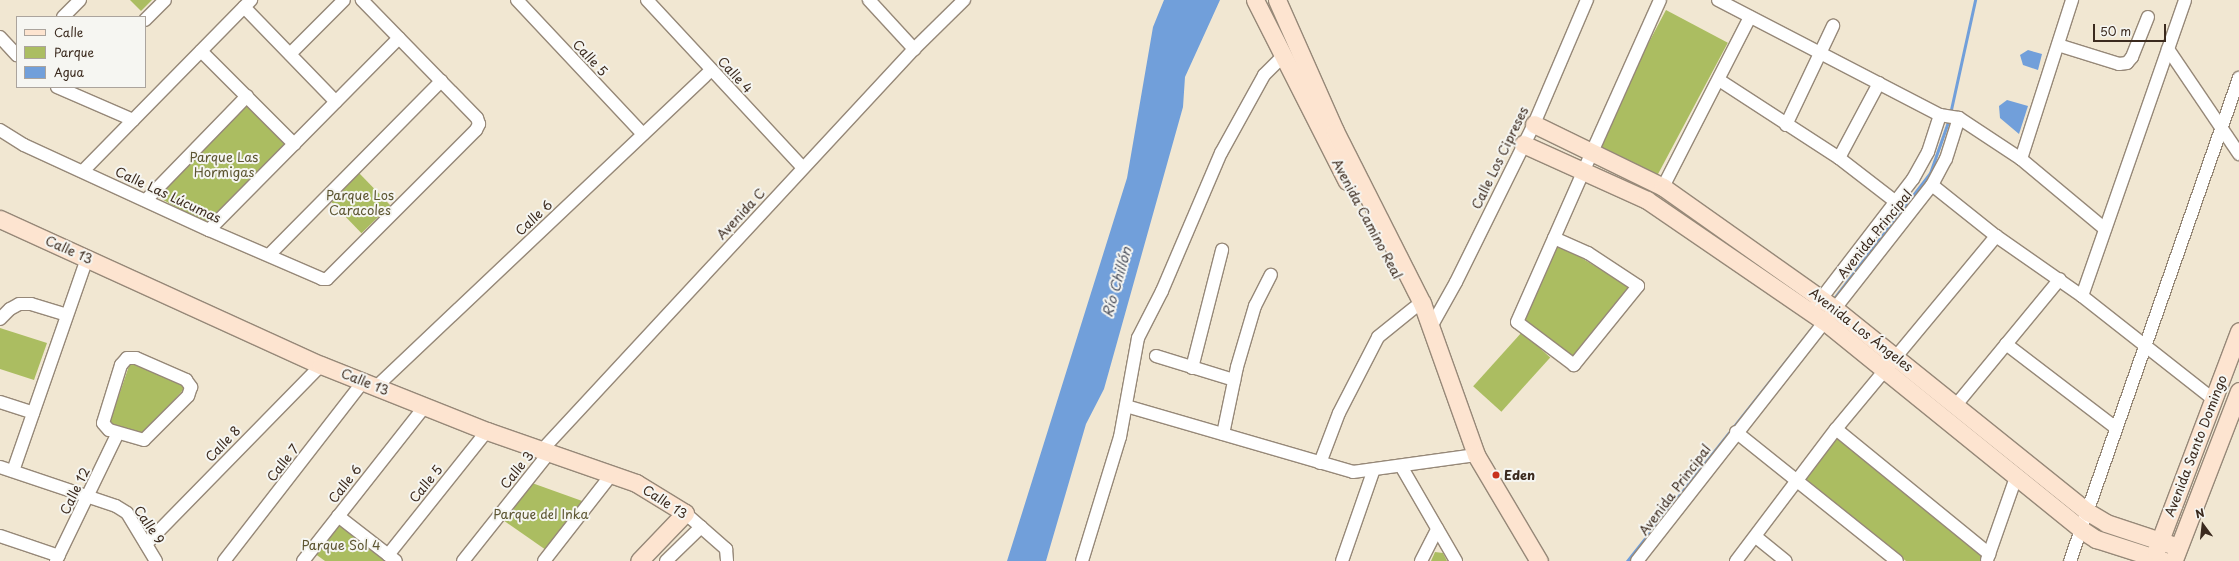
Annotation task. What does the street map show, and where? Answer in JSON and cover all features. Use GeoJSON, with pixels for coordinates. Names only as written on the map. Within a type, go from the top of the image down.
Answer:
{"type":"FeatureCollection","features":[{"type":"Feature","properties":{"kind":"street"},"geometry":{"type":"LineString","coordinates":[[64,16],[80,0]]}},
{"type":"Feature","properties":{"kind":"street"},"geometry":{"type":"LineString","coordinates":[[146,19],[164,0]]}},
{"type":"Feature","properties":{"kind":"street"},"geometry":{"type":"LineString","coordinates":[[290,54],[344,0]]}},
{"type":"Feature","properties":{"kind":"street"},"geometry":{"type":"LineString","coordinates":[[269,256],[441,81],[362,0]]}},
{"type":"Feature","properties":{"kind":"street","name":"Calle 5"},"geometry":{"type":"LineString","coordinates":[[517,0],[643,134]]}},
{"type":"Feature","properties":{"kind":"street","name":"Calle 4"},"geometry":{"type":"LineString","coordinates":[[647,0],[802,168]]}},
{"type":"Feature","properties":{"kind":"street"},"geometry":{"type":"LineString","coordinates":[[869,0],[914,49]]}},
{"type":"Feature","properties":{"kind":"street","name":"Avenida C"},"geometry":{"type":"LineString","coordinates":[[545,452],[802,168],[914,49],[964,0]]}},
{"type":"Feature","properties":{"kind":"street","name":"Avenida Camino Real"},"geometry":{"type":"LineString","coordinates":[[1255,0],[1414,308],[1449,408],[1539,561]]}},
{"type":"Feature","properties":{"kind":"street","name":"Avenida Camino Real"},"geometry":{"type":"LineString","coordinates":[[1277,0],[1296,39],[1335,131],[1432,325],[1472,448]]}},
{"type":"Feature","properties":{"kind":"street","name":"Calle Los Cipreses"},"geometry":{"type":"LineString","coordinates":[[1432,325],[1456,282],[1534,124],[1587,0]]}},
{"type":"Feature","properties":{"kind":"street"},"geometry":{"type":"LineString","coordinates":[[1554,238],[1588,253],[1638,286],[1574,365],[1517,322],[1554,238],[1584,170],[1593,152],[1660,0]]}},
{"type":"Feature","properties":{"kind":"street"},"geometry":{"type":"LineString","coordinates":[[1718,0],[1940,115],[1959,118],[2021,159],[2105,229]]}},
{"type":"Feature","properties":{"kind":"street"},"geometry":{"type":"LineString","coordinates":[[2021,159],[2072,0]]}},
{"type":"Feature","properties":{"kind":"street"},"geometry":{"type":"LineString","coordinates":[[2082,296],[2185,0]]}},
{"type":"Feature","properties":{"kind":"street"},"geometry":{"type":"LineString","coordinates":[[83,171],[247,4],[290,54],[336,102]]}},
{"type":"Feature","properties":{"kind":"street"},"geometry":{"type":"LineString","coordinates":[[1663,187],[1750,17]]}},
{"type":"Feature","properties":{"kind":"street"},"geometry":{"type":"LineString","coordinates":[[2058,46],[2119,64],[2127,63],[2132,57],[2148,17]]}},
{"type":"Feature","properties":{"kind":"street"},"geometry":{"type":"LineString","coordinates":[[1786,125],[1819,52],[1833,26]]}},
{"type":"Feature","properties":{"kind":"street"},"geometry":{"type":"LineString","coordinates":[[0,38],[16,54]]}},
{"type":"Feature","properties":{"kind":"street"},"geometry":{"type":"LineString","coordinates":[[209,230],[399,38]]}},
{"type":"Feature","properties":{"kind":"street"},"geometry":{"type":"LineString","coordinates":[[2168,49],[2239,154]]}},
{"type":"Feature","properties":{"kind":"street"},"geometry":{"type":"LineString","coordinates":[[201,50],[294,144]]}},
{"type":"Feature","properties":{"kind":"street"},"geometry":{"type":"LineString","coordinates":[[1082,561],[1120,436],[1126,406],[1131,366],[1138,338],[1162,291],[1205,185],[1260,82],[1281,52]]}},
{"type":"Feature","properties":{"kind":"street","name":"Calle 6"},"geometry":{"type":"LineString","coordinates":[[370,384],[711,70]]}},
{"type":"Feature","properties":{"kind":"street"},"geometry":{"type":"LineString","coordinates":[[2070,561],[2082,530],[2144,345],[2239,78]]}},
{"type":"Feature","properties":{"kind":"street"},"geometry":{"type":"LineString","coordinates":[[1719,80],[1786,125],[1839,158],[1896,202]]}},
{"type":"Feature","properties":{"kind":"street","name":"Calle Las Lúcumas"},"geometry":{"type":"LineString","coordinates":[[0,130],[24,145],[209,230],[322,279],[327,279],[476,130],[479,124],[477,118],[441,81]]}},
{"type":"Feature","properties":{"kind":"street"},"geometry":{"type":"LineString","coordinates":[[1839,158],[1879,83]]}},
{"type":"Feature","properties":{"kind":"street"},"geometry":{"type":"LineString","coordinates":[[63,88],[76,90],[133,120]]}},
{"type":"Feature","properties":{"kind":"street"},"geometry":{"type":"LineString","coordinates":[[146,200],[246,96]]}},
{"type":"Feature","properties":{"kind":"street","name":"Avenida Principal"},"geometry":{"type":"LineString","coordinates":[[1637,561],[1736,432],[1913,179],[1928,152],[1940,115]]}},
{"type":"Feature","properties":{"kind":"street","name":"Avenida Principal"},"geometry":{"type":"LineString","coordinates":[[1822,310],[1932,185],[1946,159],[1959,118]]}},
{"type":"Feature","properties":{"kind":"street","name":"Avenida Los Ángeles"},"geometry":{"type":"LineString","coordinates":[[1534,124],[1663,187],[1822,310],[1885,370],[2082,530],[2096,539],[2157,560]]}},
{"type":"Feature","properties":{"kind":"street","name":"Avenida Los Ángeles"},"geometry":{"type":"LineString","coordinates":[[1524,144],[1647,200],[1822,310],[1896,357],[2088,512],[2106,523],[2159,541],[2176,554]]}},
{"type":"Feature","properties":{"kind":"street"},"geometry":{"type":"LineString","coordinates":[[1932,185],[1996,236],[2060,278],[2214,400]]}},
{"type":"Feature","properties":{"kind":"street","name":"Calle 13"},"geometry":{"type":"LineString","coordinates":[[2,222],[87,258],[321,365],[487,431],[636,483],[685,513],[726,549],[727,561]]}},
{"type":"Feature","properties":{"kind":"street"},"geometry":{"type":"LineString","coordinates":[[1736,561],[1756,537],[1836,429],[1996,236]]}},
{"type":"Feature","properties":{"kind":"street"},"geometry":{"type":"LineString","coordinates":[[1192,368],[1222,250]]}},
{"type":"Feature","properties":{"kind":"street"},"geometry":{"type":"LineString","coordinates":[[13,471],[87,258]]}},
{"type":"Feature","properties":{"kind":"street"},"geometry":{"type":"LineString","coordinates":[[1223,434],[1234,380],[1255,306],[1271,275]]}},
{"type":"Feature","properties":{"kind":"street"},"geometry":{"type":"LineString","coordinates":[[1956,405],[2060,278]]}},
{"type":"Feature","properties":{"kind":"street"},"geometry":{"type":"LineString","coordinates":[[0,319],[10,309],[19,304],[30,304],[66,316]]}},
{"type":"Feature","properties":{"kind":"street"},"geometry":{"type":"LineString","coordinates":[[1320,463],[1339,413],[1378,337],[1414,308]]}},
{"type":"Feature","properties":{"kind":"street","name":"Avenida Santo Domingo"},"geometry":{"type":"LineString","coordinates":[[2157,560],[2159,541],[2214,400],[2239,331]]}},
{"type":"Feature","properties":{"kind":"street"},"geometry":{"type":"LineString","coordinates":[[2006,344],[2116,428]]}},
{"type":"Feature","properties":{"kind":"street"},"geometry":{"type":"LineString","coordinates":[[1156,356],[1234,380]]}},
{"type":"Feature","properties":{"kind":"street"},"geometry":{"type":"LineString","coordinates":[[127,358],[136,358],[189,384],[188,396],[146,439],[137,439],[118,433],[106,428],[103,419],[121,365],[127,358]]}},
{"type":"Feature","properties":{"kind":"street","name":"Calle 8"},"geometry":{"type":"LineString","coordinates":[[146,544],[321,365]]}},
{"type":"Feature","properties":{"kind":"street","name":"Calle 7"},"geometry":{"type":"LineString","coordinates":[[224,561],[370,384]]}},
{"type":"Feature","properties":{"kind":"street","name":"Avenida Santo Domingo"},"geometry":{"type":"LineString","coordinates":[[2176,554],[2235,415],[2239,392]]}},
{"type":"Feature","properties":{"kind":"street"},"geometry":{"type":"LineString","coordinates":[[0,402],[33,414]]}},
{"type":"Feature","properties":{"kind":"street","name":"Calle 6"},"geometry":{"type":"LineString","coordinates":[[310,559],[338,516],[425,406]]}},
{"type":"Feature","properties":{"kind":"street"},"geometry":{"type":"LineString","coordinates":[[1126,406],[1353,472],[1401,466],[1472,448]]}},
{"type":"Feature","properties":{"kind":"street"},"geometry":{"type":"LineString","coordinates":[[1836,429],[1988,558],[2016,477]]}},
{"type":"Feature","properties":{"kind":"street","name":"Calle 5"},"geometry":{"type":"LineString","coordinates":[[392,558],[487,431]]}},
{"type":"Feature","properties":{"kind":"street"},"geometry":{"type":"LineString","coordinates":[[1736,432],[1897,561]]}},
{"type":"Feature","properties":{"kind":"street","name":"Calle 12"},"geometry":{"type":"LineString","coordinates":[[57,559],[118,433]]}},
{"type":"Feature","properties":{"kind":"street","name":"Calle 3"},"geometry":{"type":"LineString","coordinates":[[463,561],[545,452]]}},
{"type":"Feature","properties":{"kind":"street"},"geometry":{"type":"LineString","coordinates":[[1401,466],[1456,561]]}},
{"type":"Feature","properties":{"kind":"street"},"geometry":{"type":"LineString","coordinates":[[0,467],[87,496]]}},
{"type":"Feature","properties":{"kind":"street"},"geometry":{"type":"LineString","coordinates":[[1342,561],[1374,469]]}},
{"type":"Feature","properties":{"kind":"street"},"geometry":{"type":"LineString","coordinates":[[544,561],[612,474]]}},
{"type":"Feature","properties":{"kind":"street","name":"Calle 9"},"geometry":{"type":"LineString","coordinates":[[87,496],[116,506],[127,513],[156,561]]}},
{"type":"Feature","properties":{"kind":"street"},"geometry":{"type":"LineString","coordinates":[[639,561],[685,513]]}},
{"type":"Feature","properties":{"kind":"street"},"geometry":{"type":"LineString","coordinates":[[338,516],[392,558]]}},
{"type":"Feature","properties":{"kind":"street"},"geometry":{"type":"LineString","coordinates":[[666,561],[701,527]]}},
{"type":"Feature","properties":{"kind":"street"},"geometry":{"type":"LineString","coordinates":[[1421,561],[1437,529]]}},
{"type":"Feature","properties":{"kind":"street"},"geometry":{"type":"LineString","coordinates":[[0,536],[57,559]]}},
{"type":"Feature","properties":{"kind":"street"},"geometry":{"type":"LineString","coordinates":[[1756,537],[1786,561]]}},
{"type":"Feature","properties":{"kind":"green space"},"geometry":{"type":"Polygon","coordinates":[[[130,0],[152,0],[141,11],[130,0]]]}},
{"type":"Feature","properties":{"kind":"green space"},"geometry":{"type":"Polygon","coordinates":[[[1666,10],[1728,43],[1656,177],[1595,144],[1666,10]]]}},
{"type":"Feature","properties":{"kind":"green space","name":"Parque Las Hormigas"},"geometry":{"type":"Polygon","coordinates":[[[246,103],[285,144],[207,224],[156,196],[246,103]]]}},
{"type":"Feature","properties":{"kind":"green space","name":"Parque Los Caracoles"},"geometry":{"type":"Polygon","coordinates":[[[359,173],[390,205],[361,233],[330,201],[359,173]]]}},
{"type":"Feature","properties":{"kind":"green space"},"geometry":{"type":"Polygon","coordinates":[[[1557,243],[1631,288],[1572,358],[1524,321],[1557,243]]]}},
{"type":"Feature","properties":{"kind":"green space"},"geometry":{"type":"Polygon","coordinates":[[[0,328],[47,343],[34,380],[0,369],[0,328]]]}},
{"type":"Feature","properties":{"kind":"green space"},"geometry":{"type":"Polygon","coordinates":[[[1522,332],[1550,357],[1501,412],[1473,386],[1522,332]]]}},
{"type":"Feature","properties":{"kind":"green space"},"geometry":{"type":"Polygon","coordinates":[[[130,363],[181,384],[185,388],[142,435],[109,424],[130,363]]]}},
{"type":"Feature","properties":{"kind":"green space"},"geometry":{"type":"Polygon","coordinates":[[[1837,435],[1984,556],[1982,561],[1906,561],[1802,477],[1837,435]]]}},
{"type":"Feature","properties":{"kind":"green space","name":"Parque del Inka"},"geometry":{"type":"Polygon","coordinates":[[[532,483],[585,502],[546,550],[503,520],[532,483]]]}},
{"type":"Feature","properties":{"kind":"green space","name":"Parque Sol 4"},"geometry":{"type":"Polygon","coordinates":[[[339,523],[387,561],[325,561],[314,553],[339,523]]]}},
{"type":"Feature","properties":{"kind":"green space"},"geometry":{"type":"Polygon","coordinates":[[[1435,552],[1443,553],[1447,561],[1431,561],[1435,552]]]}},
{"type":"Feature","properties":{"kind":"water","name":"Río Chillón"},"geometry":{"type":"Polygon","coordinates":[[[1164,0],[1220,0],[1185,77],[1183,107],[1104,389],[1086,424],[1046,561],[1007,561],[1127,178],[1153,27],[1164,0]]]}},
{"type":"Feature","properties":{"kind":"water"},"geometry":{"type":"Polygon","coordinates":[[[2028,50],[2042,54],[2038,70],[2023,65],[2020,55],[2028,50]]]}},
{"type":"Feature","properties":{"kind":"water"},"geometry":{"type":"Polygon","coordinates":[[[2007,100],[2028,106],[2019,134],[2000,118],[1999,106],[2007,100]]]}},
{"type":"Feature","properties":{"kind":"waterway"},"geometry":{"type":"LineString","coordinates":[[1950,114],[1975,0]]}},
{"type":"Feature","properties":{"kind":"waterway"},"geometry":{"type":"LineString","coordinates":[[1832,301],[1930,173],[1949,119]]}},
{"type":"Feature","properties":{"kind":"waterway"},"geometry":{"type":"LineString","coordinates":[[1627,561],[1817,321]]}},
{"type":"Feature","properties":{"kind":"place","name":"Eden"},"geometry":{"type":"Point","coordinates":[1496,475]}}]}
